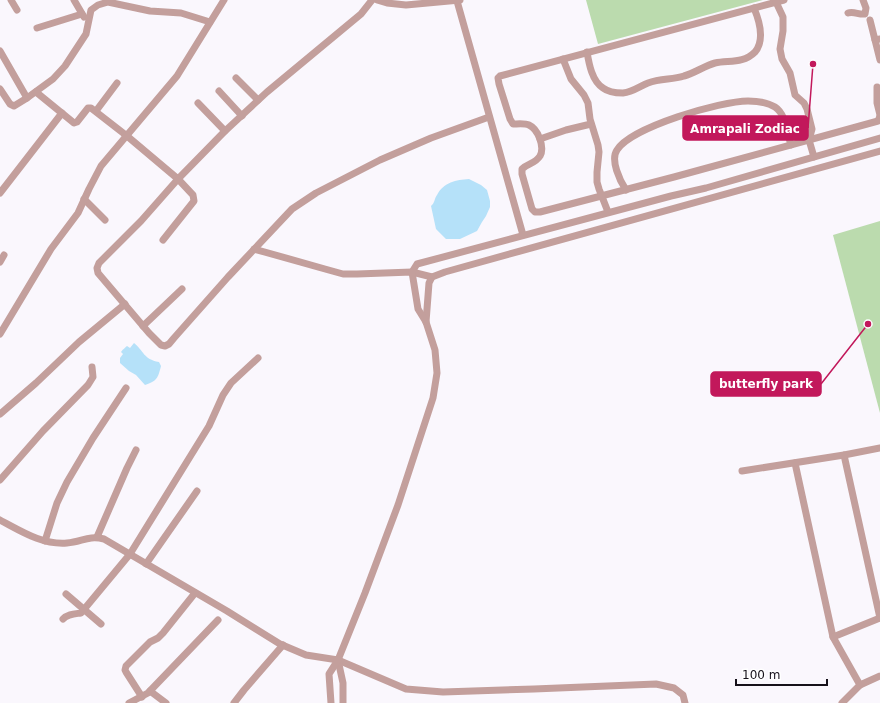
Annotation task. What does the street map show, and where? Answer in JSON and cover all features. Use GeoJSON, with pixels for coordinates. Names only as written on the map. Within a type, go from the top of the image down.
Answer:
{"type":"FeatureCollection","features":[{"type":"Feature","properties":{"kind":"street"},"geometry":{"type":"LineString","coordinates":[[12,0],[17,10]]}},
{"type":"Feature","properties":{"kind":"street"},"geometry":{"type":"LineString","coordinates":[[74,0],[88,25]]}},
{"type":"Feature","properties":{"kind":"street"},"geometry":{"type":"LineString","coordinates":[[0,334],[52,249],[78,213],[101,166],[177,76],[224,0]]}},
{"type":"Feature","properties":{"kind":"street"},"geometry":{"type":"LineString","coordinates":[[372,0],[361,14],[267,92],[225,131],[99,264],[97,268],[98,273],[161,345],[165,346],[169,344],[292,208],[316,193],[380,160],[425,140],[489,117]]}},
{"type":"Feature","properties":{"kind":"street"},"geometry":{"type":"LineString","coordinates":[[377,0],[387,3],[458,0],[489,117],[523,235]]}},
{"type":"Feature","properties":{"kind":"street"},"geometry":{"type":"LineString","coordinates":[[784,0],[500,76],[498,78],[499,84],[510,120],[513,124],[529,125],[537,132],[542,145],[540,155],[532,164],[525,166],[522,169],[522,174],[532,209],[535,212],[540,212],[878,121],[880,116],[877,103],[877,86]]}},
{"type":"Feature","properties":{"kind":"street"},"geometry":{"type":"LineString","coordinates":[[848,13],[852,12],[861,15],[865,14],[866,8],[863,0]]}},
{"type":"Feature","properties":{"kind":"street"},"geometry":{"type":"LineString","coordinates":[[0,90],[10,104],[16,105],[53,79],[65,66],[86,34],[91,10],[98,5],[108,2],[150,11],[181,13],[210,22]]}},
{"type":"Feature","properties":{"kind":"street"},"geometry":{"type":"LineString","coordinates":[[776,2],[783,17],[783,31],[780,49],[782,58],[790,73],[795,94],[804,103],[807,109],[812,130],[809,140],[814,157]]}},
{"type":"Feature","properties":{"kind":"street"},"geometry":{"type":"LineString","coordinates":[[587,52],[593,75],[598,84],[614,93],[631,92],[643,85],[655,81],[693,74],[716,63],[737,62],[749,56],[758,48],[760,39],[760,24],[754,8]]}},
{"type":"Feature","properties":{"kind":"street"},"geometry":{"type":"LineString","coordinates":[[37,28],[82,14]]}},
{"type":"Feature","properties":{"kind":"street"},"geometry":{"type":"LineString","coordinates":[[870,20],[878,40],[880,60]]}},
{"type":"Feature","properties":{"kind":"street"},"geometry":{"type":"LineString","coordinates":[[0,51],[28,98]]}},
{"type":"Feature","properties":{"kind":"street"},"geometry":{"type":"LineString","coordinates":[[563,59],[571,79],[584,94],[588,104],[599,152],[597,182],[608,212]]}},
{"type":"Feature","properties":{"kind":"street"},"geometry":{"type":"LineString","coordinates":[[236,78],[258,100]]}},
{"type":"Feature","properties":{"kind":"street"},"geometry":{"type":"LineString","coordinates":[[96,112],[117,83]]}},
{"type":"Feature","properties":{"kind":"street"},"geometry":{"type":"LineString","coordinates":[[219,91],[242,116]]}},
{"type":"Feature","properties":{"kind":"street"},"geometry":{"type":"LineString","coordinates":[[36,92],[73,123],[76,123],[88,107],[96,112],[178,179],[193,195],[194,201],[163,240]]}},
{"type":"Feature","properties":{"kind":"street"},"geometry":{"type":"LineString","coordinates":[[626,190],[616,169],[614,160],[617,150],[622,144],[641,132],[672,119],[722,104],[757,101],[776,108],[782,114],[791,145]]}},
{"type":"Feature","properties":{"kind":"street"},"geometry":{"type":"LineString","coordinates":[[198,103],[225,131]]}},
{"type":"Feature","properties":{"kind":"street"},"geometry":{"type":"LineString","coordinates":[[0,193],[62,113]]}},
{"type":"Feature","properties":{"kind":"street"},"geometry":{"type":"LineString","coordinates":[[540,139],[566,130],[592,124]]}},
{"type":"Feature","properties":{"kind":"street"},"geometry":{"type":"LineString","coordinates":[[331,703],[329,674],[338,660],[398,505],[433,398],[437,365],[435,350],[426,322],[418,309],[412,272],[417,264],[608,212],[706,188],[880,138]]}},
{"type":"Feature","properties":{"kind":"street"},"geometry":{"type":"LineString","coordinates":[[254,249],[343,274],[412,272],[432,277],[445,272],[772,180],[880,151]]}},
{"type":"Feature","properties":{"kind":"street"},"geometry":{"type":"LineString","coordinates":[[769,170],[772,180]]}},
{"type":"Feature","properties":{"kind":"street"},"geometry":{"type":"LineString","coordinates":[[84,199],[105,220]]}},
{"type":"Feature","properties":{"kind":"street"},"geometry":{"type":"LineString","coordinates":[[0,262],[4,255]]}},
{"type":"Feature","properties":{"kind":"street"},"geometry":{"type":"LineString","coordinates":[[426,322],[429,283],[432,277]]}},
{"type":"Feature","properties":{"kind":"street"},"geometry":{"type":"LineString","coordinates":[[143,326],[182,290]]}},
{"type":"Feature","properties":{"kind":"street"},"geometry":{"type":"LineString","coordinates":[[0,414],[36,383],[79,342],[124,304]]}},
{"type":"Feature","properties":{"kind":"street"},"geometry":{"type":"LineString","coordinates":[[63,619],[72,614],[81,613],[130,554],[209,426],[223,395],[231,383],[258,358]]}},
{"type":"Feature","properties":{"kind":"street"},"geometry":{"type":"LineString","coordinates":[[0,480],[43,431],[88,385],[93,377],[92,367]]}},
{"type":"Feature","properties":{"kind":"street"},"geometry":{"type":"LineString","coordinates":[[45,541],[57,503],[67,482],[93,438],[126,388]]}},
{"type":"Feature","properties":{"kind":"street"},"geometry":{"type":"LineString","coordinates":[[742,471],[880,448]]}},
{"type":"Feature","properties":{"kind":"street"},"geometry":{"type":"LineString","coordinates":[[97,537],[136,450]]}},
{"type":"Feature","properties":{"kind":"street"},"geometry":{"type":"LineString","coordinates":[[833,637],[880,618],[844,455]]}},
{"type":"Feature","properties":{"kind":"street"},"geometry":{"type":"LineString","coordinates":[[795,463],[833,637],[860,686]]}},
{"type":"Feature","properties":{"kind":"street"},"geometry":{"type":"LineString","coordinates":[[146,564],[197,491]]}},
{"type":"Feature","properties":{"kind":"street"},"geometry":{"type":"LineString","coordinates":[[0,520],[33,537],[45,541],[64,543],[88,538],[104,538],[283,646],[306,655],[338,660],[406,688],[451,691],[656,684],[674,688],[683,695],[685,703]]}},
{"type":"Feature","properties":{"kind":"street"},"geometry":{"type":"LineString","coordinates":[[142,697],[126,672],[126,666],[150,642],[158,638],[163,633],[195,593]]}},
{"type":"Feature","properties":{"kind":"street"},"geometry":{"type":"LineString","coordinates":[[66,594],[101,624]]}},
{"type":"Feature","properties":{"kind":"street"},"geometry":{"type":"LineString","coordinates":[[129,703],[148,694],[218,620]]}},
{"type":"Feature","properties":{"kind":"street"},"geometry":{"type":"LineString","coordinates":[[234,703],[283,646]]}},
{"type":"Feature","properties":{"kind":"street"},"geometry":{"type":"LineString","coordinates":[[338,660],[343,683],[343,703]]}},
{"type":"Feature","properties":{"kind":"street"},"geometry":{"type":"LineString","coordinates":[[842,703],[860,686],[880,676]]}},
{"type":"Feature","properties":{"kind":"street"},"geometry":{"type":"LineString","coordinates":[[150,691],[166,703]]}},
{"type":"Feature","properties":{"kind":"green space"},"geometry":{"type":"Polygon","coordinates":[[[586,0],[763,0],[598,44],[586,0]]]}},
{"type":"Feature","properties":{"kind":"green space"},"geometry":{"type":"Polygon","coordinates":[[[880,221],[880,413],[833,235],[880,221]]]}},
{"type":"Feature","properties":{"kind":"water"},"geometry":{"type":"Polygon","coordinates":[[[469,179],[487,190],[490,207],[477,231],[460,239],[446,239],[436,229],[431,206],[436,196],[447,184],[469,179]]]}},
{"type":"Feature","properties":{"kind":"water"},"geometry":{"type":"Polygon","coordinates":[[[134,343],[147,357],[159,362],[161,366],[156,378],[152,382],[145,385],[136,375],[120,363],[120,358],[123,354],[121,352],[123,349],[127,346],[130,348],[134,343]]]}},
{"type":"Feature","properties":{"kind":"place","name":"Amrapali Zodiac"},"geometry":{"type":"Point","coordinates":[813,64]}},
{"type":"Feature","properties":{"kind":"place","name":"butterfly park"},"geometry":{"type":"Point","coordinates":[868,324]}}]}
